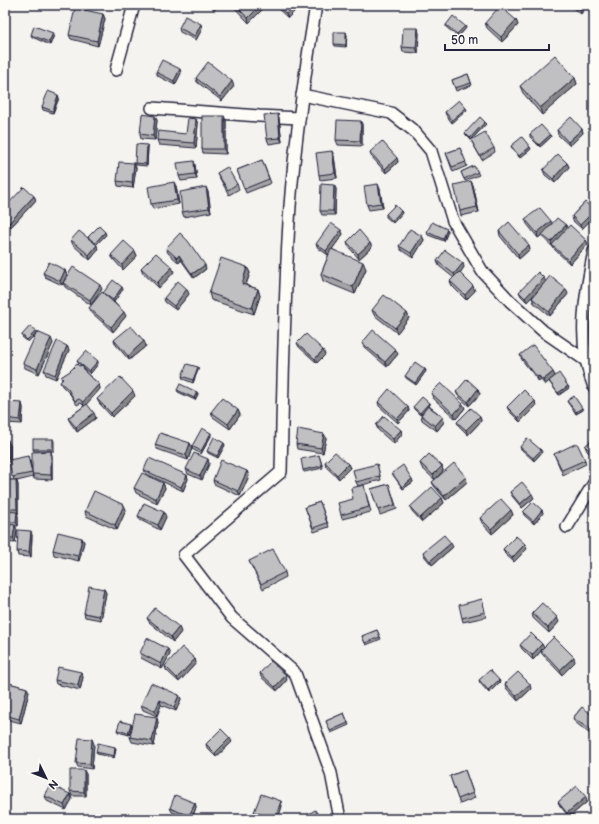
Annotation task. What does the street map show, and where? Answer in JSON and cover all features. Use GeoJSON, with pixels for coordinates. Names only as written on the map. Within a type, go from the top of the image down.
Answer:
{"type":"FeatureCollection","features":[{"type":"Feature","properties":{"kind":"street"},"geometry":{"type":"LineString","coordinates":[[116,70],[134,5]]}},
{"type":"Feature","properties":{"kind":"street"},"geometry":{"type":"LineString","coordinates":[[316,5],[299,118],[290,206],[283,366],[281,472],[184,555],[232,618],[295,673],[331,773],[340,819]]}},
{"type":"Feature","properties":{"kind":"street"},"geometry":{"type":"LineString","coordinates":[[302,95],[391,114],[414,131],[431,152],[453,221],[482,271],[510,301],[543,331],[588,362]]}},
{"type":"Feature","properties":{"kind":"street"},"geometry":{"type":"LineString","coordinates":[[152,108],[299,118]]}},
{"type":"Feature","properties":{"kind":"street"},"geometry":{"type":"LineString","coordinates":[[594,251],[591,277],[584,299],[584,345],[594,387]]}},
{"type":"Feature","properties":{"kind":"street"},"geometry":{"type":"LineString","coordinates":[[567,527],[594,483]]}},
{"type":"Feature","properties":{"kind":"building"},"geometry":{"type":"Polygon","coordinates":[[[235,5],[261,5],[248,18],[235,5]]]}},
{"type":"Feature","properties":{"kind":"building"},"geometry":{"type":"Polygon","coordinates":[[[277,5],[295,5],[286,14],[277,5]]]}},
{"type":"Feature","properties":{"kind":"building"},"geometry":{"type":"Polygon","coordinates":[[[464,5],[472,5],[468,9],[464,5]]]}},
{"type":"Feature","properties":{"kind":"building"},"geometry":{"type":"Polygon","coordinates":[[[573,5],[582,5],[580,9],[573,5]]]}},
{"type":"Feature","properties":{"kind":"building"},"geometry":{"type":"Polygon","coordinates":[[[500,6],[516,20],[501,37],[485,23],[500,6]]]}},
{"type":"Feature","properties":{"kind":"building"},"geometry":{"type":"Polygon","coordinates":[[[75,8],[103,14],[97,41],[69,35],[75,8]]]}},
{"type":"Feature","properties":{"kind":"building"},"geometry":{"type":"Polygon","coordinates":[[[185,16],[201,24],[195,36],[179,28],[185,16]]]}},
{"type":"Feature","properties":{"kind":"building"},"geometry":{"type":"Polygon","coordinates":[[[453,16],[465,26],[457,34],[446,25],[453,16]]]}},
{"type":"Feature","properties":{"kind":"building"},"geometry":{"type":"Polygon","coordinates":[[[34,26],[53,33],[49,42],[31,35],[34,26]]]}},
{"type":"Feature","properties":{"kind":"building"},"geometry":{"type":"Polygon","coordinates":[[[403,28],[418,28],[416,48],[402,47],[403,28]]]}},
{"type":"Feature","properties":{"kind":"building"},"geometry":{"type":"Polygon","coordinates":[[[334,32],[346,32],[346,45],[334,44],[334,32]]]}},
{"type":"Feature","properties":{"kind":"building"},"geometry":{"type":"Polygon","coordinates":[[[555,55],[575,78],[540,108],[520,86],[555,55]]]}},
{"type":"Feature","properties":{"kind":"building"},"geometry":{"type":"Polygon","coordinates":[[[162,60],[180,69],[174,81],[156,72],[162,60]]]}},
{"type":"Feature","properties":{"kind":"building"},"geometry":{"type":"Polygon","coordinates":[[[208,62],[232,81],[220,97],[196,78],[208,62]]]}},
{"type":"Feature","properties":{"kind":"building"},"geometry":{"type":"Polygon","coordinates":[[[468,74],[471,83],[455,88],[452,80],[468,74]]]}},
{"type":"Feature","properties":{"kind":"building"},"geometry":{"type":"Polygon","coordinates":[[[48,91],[58,95],[53,111],[42,107],[48,91]]]}},
{"type":"Feature","properties":{"kind":"building"},"geometry":{"type":"Polygon","coordinates":[[[459,100],[466,108],[452,120],[445,112],[459,100]]]}},
{"type":"Feature","properties":{"kind":"building"},"geometry":{"type":"Polygon","coordinates":[[[142,114],[155,116],[153,136],[140,134],[142,114]]]}},
{"type":"Feature","properties":{"kind":"building"},"geometry":{"type":"Polygon","coordinates":[[[278,114],[280,138],[267,139],[264,115],[278,114]]]}},
{"type":"Feature","properties":{"kind":"building"},"geometry":{"type":"Polygon","coordinates":[[[202,116],[224,116],[224,149],[202,149],[202,116]]]}},
{"type":"Feature","properties":{"kind":"building"},"geometry":{"type":"Polygon","coordinates":[[[480,117],[485,122],[470,138],[465,133],[480,117]]]}},
{"type":"Feature","properties":{"kind":"building"},"geometry":{"type":"Polygon","coordinates":[[[571,117],[582,129],[568,142],[557,130],[571,117]]]}},
{"type":"Feature","properties":{"kind":"building"},"geometry":{"type":"Polygon","coordinates":[[[188,118],[196,119],[194,143],[157,140],[158,131],[186,134],[188,118]]]}},
{"type":"Feature","properties":{"kind":"building"},"geometry":{"type":"Polygon","coordinates":[[[337,120],[361,121],[360,141],[336,140],[337,120]]]}},
{"type":"Feature","properties":{"kind":"building"},"geometry":{"type":"Polygon","coordinates":[[[541,125],[550,135],[539,145],[530,134],[541,125]]]}},
{"type":"Feature","properties":{"kind":"building"},"geometry":{"type":"Polygon","coordinates":[[[485,132],[494,148],[480,156],[471,140],[485,132]]]}},
{"type":"Feature","properties":{"kind":"building"},"geometry":{"type":"Polygon","coordinates":[[[522,137],[530,147],[519,156],[511,146],[522,137]]]}},
{"type":"Feature","properties":{"kind":"building"},"geometry":{"type":"Polygon","coordinates":[[[382,141],[397,158],[385,169],[370,152],[382,141]]]}},
{"type":"Feature","properties":{"kind":"building"},"geometry":{"type":"Polygon","coordinates":[[[136,144],[147,145],[146,164],[135,163],[136,144]]]}},
{"type":"Feature","properties":{"kind":"building"},"geometry":{"type":"Polygon","coordinates":[[[460,148],[466,162],[452,167],[446,153],[460,148]]]}},
{"type":"Feature","properties":{"kind":"building"},"geometry":{"type":"Polygon","coordinates":[[[332,151],[335,173],[319,175],[316,153],[332,151]]]}},
{"type":"Feature","properties":{"kind":"building"},"geometry":{"type":"Polygon","coordinates":[[[558,154],[567,163],[553,179],[543,170],[558,154]]]}},
{"type":"Feature","properties":{"kind":"building"},"geometry":{"type":"Polygon","coordinates":[[[262,160],[269,179],[244,189],[237,170],[262,160]]]}},
{"type":"Feature","properties":{"kind":"building"},"geometry":{"type":"Polygon","coordinates":[[[194,161],[195,174],[179,176],[177,163],[194,161]]]}},
{"type":"Feature","properties":{"kind":"building"},"geometry":{"type":"Polygon","coordinates":[[[119,162],[134,163],[132,183],[117,181],[119,162]]]}},
{"type":"Feature","properties":{"kind":"building"},"geometry":{"type":"Polygon","coordinates":[[[474,166],[478,172],[464,179],[461,172],[474,166]]]}},
{"type":"Feature","properties":{"kind":"building"},"geometry":{"type":"Polygon","coordinates":[[[227,167],[237,184],[228,190],[217,173],[227,167]]]}},
{"type":"Feature","properties":{"kind":"building"},"geometry":{"type":"Polygon","coordinates":[[[471,181],[477,207],[460,211],[454,185],[471,181]]]}},
{"type":"Feature","properties":{"kind":"building"},"geometry":{"type":"Polygon","coordinates":[[[174,182],[177,200],[151,204],[148,187],[174,182]]]}},
{"type":"Feature","properties":{"kind":"building"},"geometry":{"type":"Polygon","coordinates":[[[321,184],[334,185],[333,211],[320,211],[321,184]]]}},
{"type":"Feature","properties":{"kind":"building"},"geometry":{"type":"Polygon","coordinates":[[[378,184],[381,203],[367,205],[364,186],[378,184]]]}},
{"type":"Feature","properties":{"kind":"building"},"geometry":{"type":"Polygon","coordinates":[[[24,187],[34,196],[9,223],[5,219],[5,204],[7,205],[24,187]]]}},
{"type":"Feature","properties":{"kind":"building"},"geometry":{"type":"Polygon","coordinates":[[[206,187],[209,208],[182,212],[180,192],[206,187]]]}},
{"type":"Feature","properties":{"kind":"building"},"geometry":{"type":"Polygon","coordinates":[[[585,202],[594,211],[580,225],[572,216],[585,202]]]}},
{"type":"Feature","properties":{"kind":"building"},"geometry":{"type":"Polygon","coordinates":[[[395,205],[401,211],[392,221],[386,214],[395,205]]]}},
{"type":"Feature","properties":{"kind":"building"},"geometry":{"type":"Polygon","coordinates":[[[540,208],[551,221],[537,233],[525,219],[540,208]]]}},
{"type":"Feature","properties":{"kind":"building"},"geometry":{"type":"Polygon","coordinates":[[[557,218],[566,225],[551,242],[542,235],[557,218]]]}},
{"type":"Feature","properties":{"kind":"building"},"geometry":{"type":"Polygon","coordinates":[[[432,222],[447,229],[443,239],[427,232],[432,222]]]}},
{"type":"Feature","properties":{"kind":"building"},"geometry":{"type":"Polygon","coordinates":[[[509,222],[529,245],[518,254],[499,231],[509,222]]]}},
{"type":"Feature","properties":{"kind":"building"},"geometry":{"type":"Polygon","coordinates":[[[331,223],[341,230],[326,251],[316,244],[331,223]]]}},
{"type":"Feature","properties":{"kind":"building"},"geometry":{"type":"Polygon","coordinates":[[[570,225],[586,240],[568,260],[552,245],[570,225]]]}},
{"type":"Feature","properties":{"kind":"building"},"geometry":{"type":"Polygon","coordinates":[[[99,226],[105,232],[95,243],[88,237],[99,226]]]}},
{"type":"Feature","properties":{"kind":"building"},"geometry":{"type":"Polygon","coordinates":[[[410,229],[422,236],[411,253],[399,246],[410,229]]]}},
{"type":"Feature","properties":{"kind":"building"},"geometry":{"type":"Polygon","coordinates":[[[359,230],[370,243],[358,254],[347,242],[359,230]]]}},
{"type":"Feature","properties":{"kind":"building"},"geometry":{"type":"Polygon","coordinates":[[[79,231],[97,245],[89,255],[71,240],[79,231]]]}},
{"type":"Feature","properties":{"kind":"building"},"geometry":{"type":"Polygon","coordinates":[[[180,233],[188,241],[205,265],[192,274],[179,255],[177,258],[166,248],[180,233]]]}},
{"type":"Feature","properties":{"kind":"building"},"geometry":{"type":"Polygon","coordinates":[[[124,241],[135,251],[122,265],[111,255],[124,241]]]}},
{"type":"Feature","properties":{"kind":"building"},"geometry":{"type":"Polygon","coordinates":[[[331,249],[363,262],[353,287],[321,274],[331,249]]]}},
{"type":"Feature","properties":{"kind":"building"},"geometry":{"type":"Polygon","coordinates":[[[445,250],[463,263],[454,274],[437,261],[445,250]]]}},
{"type":"Feature","properties":{"kind":"building"},"geometry":{"type":"Polygon","coordinates":[[[156,253],[172,267],[157,283],[141,268],[156,253]]]}},
{"type":"Feature","properties":{"kind":"building"},"geometry":{"type":"Polygon","coordinates":[[[221,258],[247,267],[242,284],[258,289],[252,308],[209,293],[221,258]]]}},
{"type":"Feature","properties":{"kind":"building"},"geometry":{"type":"Polygon","coordinates":[[[49,262],[65,270],[60,281],[43,273],[49,262]]]}},
{"type":"Feature","properties":{"kind":"building"},"geometry":{"type":"Polygon","coordinates":[[[73,267],[100,285],[90,300],[63,283],[73,267]]]}},
{"type":"Feature","properties":{"kind":"building"},"geometry":{"type":"Polygon","coordinates":[[[459,272],[473,286],[465,295],[450,281],[459,272]]]}},
{"type":"Feature","properties":{"kind":"building"},"geometry":{"type":"Polygon","coordinates":[[[538,272],[544,278],[525,298],[519,292],[538,272]]]}},
{"type":"Feature","properties":{"kind":"building"},"geometry":{"type":"Polygon","coordinates":[[[550,276],[566,289],[549,312],[532,298],[550,276]]]}},
{"type":"Feature","properties":{"kind":"building"},"geometry":{"type":"Polygon","coordinates":[[[113,280],[122,287],[113,300],[103,293],[113,280]]]}},
{"type":"Feature","properties":{"kind":"building"},"geometry":{"type":"Polygon","coordinates":[[[178,281],[187,289],[174,306],[164,298],[178,281]]]}},
{"type":"Feature","properties":{"kind":"building"},"geometry":{"type":"Polygon","coordinates":[[[102,292],[124,312],[111,327],[89,308],[102,292]]]}},
{"type":"Feature","properties":{"kind":"building"},"geometry":{"type":"Polygon","coordinates":[[[384,295],[407,313],[395,328],[372,310],[384,295]]]}},
{"type":"Feature","properties":{"kind":"building"},"geometry":{"type":"Polygon","coordinates":[[[30,326],[36,331],[27,340],[22,335],[30,326]]]}},
{"type":"Feature","properties":{"kind":"building"},"geometry":{"type":"Polygon","coordinates":[[[131,326],[144,341],[128,356],[114,340],[131,326]]]}},
{"type":"Feature","properties":{"kind":"building"},"geometry":{"type":"Polygon","coordinates":[[[373,330],[396,350],[385,362],[362,343],[373,330]]]}},
{"type":"Feature","properties":{"kind":"building"},"geometry":{"type":"Polygon","coordinates":[[[37,332],[51,338],[37,369],[23,363],[37,332]]]}},
{"type":"Feature","properties":{"kind":"building"},"geometry":{"type":"Polygon","coordinates":[[[306,334],[323,350],[315,359],[297,343],[306,334]]]}},
{"type":"Feature","properties":{"kind":"building"},"geometry":{"type":"Polygon","coordinates":[[[57,341],[67,346],[55,375],[44,370],[57,341]]]}},
{"type":"Feature","properties":{"kind":"building"},"geometry":{"type":"Polygon","coordinates":[[[533,345],[553,372],[543,380],[539,376],[537,377],[520,355],[533,345]]]}},
{"type":"Feature","properties":{"kind":"building"},"geometry":{"type":"Polygon","coordinates":[[[86,351],[98,361],[89,371],[77,361],[86,351]]]}},
{"type":"Feature","properties":{"kind":"building"},"geometry":{"type":"Polygon","coordinates":[[[415,362],[425,369],[415,383],[405,376],[415,362]]]}},
{"type":"Feature","properties":{"kind":"building"},"geometry":{"type":"Polygon","coordinates":[[[77,364],[79,366],[82,365],[86,373],[99,384],[83,402],[79,399],[75,401],[68,389],[60,382],[63,379],[61,377],[77,364]]]}},
{"type":"Feature","properties":{"kind":"building"},"geometry":{"type":"Polygon","coordinates":[[[187,364],[198,367],[193,380],[182,376],[187,364]]]}},
{"type":"Feature","properties":{"kind":"building"},"geometry":{"type":"Polygon","coordinates":[[[559,373],[568,386],[558,393],[549,381],[559,373]]]}},
{"type":"Feature","properties":{"kind":"building"},"geometry":{"type":"Polygon","coordinates":[[[120,377],[133,391],[111,413],[97,399],[120,377]]]}},
{"type":"Feature","properties":{"kind":"building"},"geometry":{"type":"Polygon","coordinates":[[[467,379],[478,389],[468,402],[456,392],[467,379]]]}},
{"type":"Feature","properties":{"kind":"building"},"geometry":{"type":"Polygon","coordinates":[[[441,383],[463,404],[454,414],[431,393],[441,383]]]}},
{"type":"Feature","properties":{"kind":"building"},"geometry":{"type":"Polygon","coordinates":[[[180,384],[197,392],[194,398],[177,390],[180,384]]]}},
{"type":"Feature","properties":{"kind":"building"},"geometry":{"type":"Polygon","coordinates":[[[389,389],[408,407],[397,419],[378,402],[389,389]]]}},
{"type":"Feature","properties":{"kind":"building"},"geometry":{"type":"Polygon","coordinates":[[[524,390],[535,401],[518,418],[507,407],[524,390]]]}},
{"type":"Feature","properties":{"kind":"building"},"geometry":{"type":"Polygon","coordinates":[[[574,396],[582,408],[576,412],[567,401],[574,396]]]}},
{"type":"Feature","properties":{"kind":"building"},"geometry":{"type":"Polygon","coordinates":[[[422,397],[429,403],[420,413],[413,407],[422,397]]]}},
{"type":"Feature","properties":{"kind":"building"},"geometry":{"type":"Polygon","coordinates":[[[222,398],[238,410],[228,424],[211,412],[222,398]]]}},
{"type":"Feature","properties":{"kind":"building"},"geometry":{"type":"Polygon","coordinates":[[[6,402],[22,403],[20,420],[5,418],[6,402]]]}},
{"type":"Feature","properties":{"kind":"building"},"geometry":{"type":"Polygon","coordinates":[[[87,404],[94,413],[76,427],[68,418],[87,404]]]}},
{"type":"Feature","properties":{"kind":"building"},"geometry":{"type":"Polygon","coordinates":[[[428,406],[443,417],[435,426],[421,415],[428,406]]]}},
{"type":"Feature","properties":{"kind":"building"},"geometry":{"type":"Polygon","coordinates":[[[471,408],[480,416],[466,430],[457,422],[471,408]]]}},
{"type":"Feature","properties":{"kind":"building"},"geometry":{"type":"Polygon","coordinates":[[[384,416],[401,430],[393,439],[376,425],[384,416]]]}},
{"type":"Feature","properties":{"kind":"building"},"geometry":{"type":"Polygon","coordinates":[[[202,428],[211,433],[201,451],[192,446],[202,428]]]}},
{"type":"Feature","properties":{"kind":"building"},"geometry":{"type":"Polygon","coordinates":[[[298,429],[324,434],[321,448],[296,444],[298,429]]]}},
{"type":"Feature","properties":{"kind":"building"},"geometry":{"type":"Polygon","coordinates":[[[160,433],[190,443],[186,455],[155,445],[160,433]]]}},
{"type":"Feature","properties":{"kind":"building"},"geometry":{"type":"Polygon","coordinates":[[[214,437],[224,443],[217,456],[207,451],[214,437]]]}},
{"type":"Feature","properties":{"kind":"building"},"geometry":{"type":"Polygon","coordinates":[[[527,438],[541,450],[533,458],[520,447],[527,438]]]}},
{"type":"Feature","properties":{"kind":"building"},"geometry":{"type":"Polygon","coordinates":[[[594,438],[594,455],[585,446],[594,438]]]}},
{"type":"Feature","properties":{"kind":"building"},"geometry":{"type":"Polygon","coordinates":[[[33,439],[53,439],[53,449],[33,449],[33,439]]]}},
{"type":"Feature","properties":{"kind":"building"},"geometry":{"type":"Polygon","coordinates":[[[5,440],[8,440],[8,457],[5,457],[5,440]]]}},
{"type":"Feature","properties":{"kind":"building"},"geometry":{"type":"Polygon","coordinates":[[[577,443],[585,460],[562,470],[554,454],[577,443]]]}},
{"type":"Feature","properties":{"kind":"building"},"geometry":{"type":"Polygon","coordinates":[[[51,451],[51,475],[32,474],[32,452],[51,451]]]}},
{"type":"Feature","properties":{"kind":"building"},"geometry":{"type":"Polygon","coordinates":[[[335,452],[348,464],[337,475],[325,462],[335,452]]]}},
{"type":"Feature","properties":{"kind":"building"},"geometry":{"type":"Polygon","coordinates":[[[194,453],[208,459],[200,476],[186,469],[194,453]]]}},
{"type":"Feature","properties":{"kind":"building"},"geometry":{"type":"Polygon","coordinates":[[[429,454],[442,466],[433,475],[420,463],[429,454]]]}},
{"type":"Feature","properties":{"kind":"building"},"geometry":{"type":"Polygon","coordinates":[[[319,455],[322,466],[303,470],[301,459],[319,455]]]}},
{"type":"Feature","properties":{"kind":"building"},"geometry":{"type":"Polygon","coordinates":[[[28,456],[32,473],[12,477],[9,460],[28,456]]]}},
{"type":"Feature","properties":{"kind":"building"},"geometry":{"type":"Polygon","coordinates":[[[149,458],[187,475],[181,487],[144,470],[149,458]]]}},
{"type":"Feature","properties":{"kind":"building"},"geometry":{"type":"Polygon","coordinates":[[[221,460],[247,471],[238,491],[213,480],[221,460]]]}},
{"type":"Feature","properties":{"kind":"building"},"geometry":{"type":"Polygon","coordinates":[[[454,463],[466,477],[444,496],[432,482],[454,463]]]}},
{"type":"Feature","properties":{"kind":"building"},"geometry":{"type":"Polygon","coordinates":[[[377,464],[380,476],[356,482],[353,470],[377,464]]]}},
{"type":"Feature","properties":{"kind":"building"},"geometry":{"type":"Polygon","coordinates":[[[403,465],[412,479],[402,487],[392,473],[403,465]]]}},
{"type":"Feature","properties":{"kind":"building"},"geometry":{"type":"Polygon","coordinates":[[[142,473],[163,483],[156,499],[134,488],[142,473]]]}},
{"type":"Feature","properties":{"kind":"building"},"geometry":{"type":"Polygon","coordinates":[[[5,480],[16,480],[17,509],[5,509],[5,480]]]}},
{"type":"Feature","properties":{"kind":"building"},"geometry":{"type":"Polygon","coordinates":[[[522,482],[532,494],[520,504],[510,492],[522,482]]]}},
{"type":"Feature","properties":{"kind":"building"},"geometry":{"type":"Polygon","coordinates":[[[389,484],[395,505],[378,510],[371,489],[389,484]]]}},
{"type":"Feature","properties":{"kind":"building"},"geometry":{"type":"Polygon","coordinates":[[[364,485],[369,507],[341,515],[338,503],[353,499],[351,488],[364,485]]]}},
{"type":"Feature","properties":{"kind":"building"},"geometry":{"type":"Polygon","coordinates":[[[432,487],[442,498],[420,518],[410,507],[432,487]]]}},
{"type":"Feature","properties":{"kind":"building"},"geometry":{"type":"Polygon","coordinates":[[[94,491],[124,505],[115,525],[85,511],[94,491]]]}},
{"type":"Feature","properties":{"kind":"building"},"geometry":{"type":"Polygon","coordinates":[[[501,499],[511,510],[491,529],[480,518],[501,499]]]}},
{"type":"Feature","properties":{"kind":"building"},"geometry":{"type":"Polygon","coordinates":[[[320,502],[327,523],[313,528],[305,507],[320,502]]]}},
{"type":"Feature","properties":{"kind":"building"},"geometry":{"type":"Polygon","coordinates":[[[533,502],[542,510],[533,521],[523,512],[533,502]]]}},
{"type":"Feature","properties":{"kind":"building"},"geometry":{"type":"Polygon","coordinates":[[[144,503],[164,512],[158,525],[138,516],[144,503]]]}},
{"type":"Feature","properties":{"kind":"building"},"geometry":{"type":"Polygon","coordinates":[[[5,511],[17,512],[16,522],[5,522],[5,511]]]}},
{"type":"Feature","properties":{"kind":"building"},"geometry":{"type":"Polygon","coordinates":[[[5,524],[15,525],[13,538],[5,538],[5,524]]]}},
{"type":"Feature","properties":{"kind":"building"},"geometry":{"type":"Polygon","coordinates":[[[18,530],[31,531],[29,552],[17,551],[18,530]]]}},
{"type":"Feature","properties":{"kind":"building"},"geometry":{"type":"Polygon","coordinates":[[[58,532],[82,538],[78,556],[53,550],[58,532]]]}},
{"type":"Feature","properties":{"kind":"building"},"geometry":{"type":"Polygon","coordinates":[[[444,535],[451,543],[430,561],[423,552],[444,535]]]}},
{"type":"Feature","properties":{"kind":"building"},"geometry":{"type":"Polygon","coordinates":[[[516,536],[525,544],[512,558],[503,549],[516,536]]]}},
{"type":"Feature","properties":{"kind":"building"},"geometry":{"type":"Polygon","coordinates":[[[273,549],[285,572],[261,584],[249,561],[273,549]]]}},
{"type":"Feature","properties":{"kind":"building"},"geometry":{"type":"Polygon","coordinates":[[[89,586],[104,589],[99,616],[84,613],[89,586]]]}},
{"type":"Feature","properties":{"kind":"building"},"geometry":{"type":"Polygon","coordinates":[[[482,599],[485,612],[462,618],[459,605],[482,599]]]}},
{"type":"Feature","properties":{"kind":"building"},"geometry":{"type":"Polygon","coordinates":[[[542,603],[557,617],[548,628],[532,613],[542,603]]]}},
{"type":"Feature","properties":{"kind":"building"},"geometry":{"type":"Polygon","coordinates":[[[155,608],[179,627],[171,637],[147,618],[155,608]]]}},
{"type":"Feature","properties":{"kind":"building"},"geometry":{"type":"Polygon","coordinates":[[[377,630],[380,637],[365,643],[362,636],[377,630]]]}},
{"type":"Feature","properties":{"kind":"building"},"geometry":{"type":"Polygon","coordinates":[[[531,633],[542,644],[532,655],[520,645],[531,633]]]}},
{"type":"Feature","properties":{"kind":"building"},"geometry":{"type":"Polygon","coordinates":[[[554,637],[574,657],[560,670],[541,650],[554,637]]]}},
{"type":"Feature","properties":{"kind":"building"},"geometry":{"type":"Polygon","coordinates":[[[147,638],[168,649],[161,664],[140,653],[147,638]]]}},
{"type":"Feature","properties":{"kind":"building"},"geometry":{"type":"Polygon","coordinates":[[[182,647],[195,659],[177,678],[165,666],[182,647]]]}},
{"type":"Feature","properties":{"kind":"building"},"geometry":{"type":"Polygon","coordinates":[[[271,661],[286,675],[275,687],[260,673],[271,661]]]}},
{"type":"Feature","properties":{"kind":"building"},"geometry":{"type":"Polygon","coordinates":[[[58,667],[81,672],[78,685],[55,680],[58,667]]]}},
{"type":"Feature","properties":{"kind":"building"},"geometry":{"type":"Polygon","coordinates":[[[490,670],[499,680],[488,690],[479,680],[490,670]]]}},
{"type":"Feature","properties":{"kind":"building"},"geometry":{"type":"Polygon","coordinates":[[[518,672],[530,684],[516,696],[505,684],[518,672]]]}},
{"type":"Feature","properties":{"kind":"building"},"geometry":{"type":"Polygon","coordinates":[[[5,682],[27,688],[19,719],[5,715],[5,682]]]}},
{"type":"Feature","properties":{"kind":"building"},"geometry":{"type":"Polygon","coordinates":[[[151,683],[179,695],[174,707],[160,700],[155,711],[141,705],[151,683]]]}},
{"type":"Feature","properties":{"kind":"building"},"geometry":{"type":"Polygon","coordinates":[[[582,707],[594,716],[594,722],[589,729],[573,718],[582,707]]]}},
{"type":"Feature","properties":{"kind":"building"},"geometry":{"type":"Polygon","coordinates":[[[344,713],[348,723],[330,731],[326,721],[344,713]]]}},
{"type":"Feature","properties":{"kind":"building"},"geometry":{"type":"Polygon","coordinates":[[[135,714],[157,717],[152,741],[130,737],[135,714]]]}},
{"type":"Feature","properties":{"kind":"building"},"geometry":{"type":"Polygon","coordinates":[[[120,721],[131,724],[128,733],[117,730],[120,721]]]}},
{"type":"Feature","properties":{"kind":"building"},"geometry":{"type":"Polygon","coordinates":[[[221,729],[230,738],[215,753],[206,744],[221,729]]]}},
{"type":"Feature","properties":{"kind":"building"},"geometry":{"type":"Polygon","coordinates":[[[79,738],[92,739],[90,764],[76,763],[79,738]]]}},
{"type":"Feature","properties":{"kind":"building"},"geometry":{"type":"Polygon","coordinates":[[[98,743],[115,747],[114,756],[96,752],[98,743]]]}},
{"type":"Feature","properties":{"kind":"building"},"geometry":{"type":"Polygon","coordinates":[[[70,770],[84,770],[84,792],[70,791],[70,770]]]}},
{"type":"Feature","properties":{"kind":"building"},"geometry":{"type":"Polygon","coordinates":[[[465,770],[473,793],[458,799],[450,776],[465,770]]]}},
{"type":"Feature","properties":{"kind":"building"},"geometry":{"type":"Polygon","coordinates":[[[50,785],[70,794],[64,805],[45,796],[50,785]]]}},
{"type":"Feature","properties":{"kind":"building"},"geometry":{"type":"Polygon","coordinates":[[[577,786],[586,797],[567,813],[558,802],[577,786]]]}},
{"type":"Feature","properties":{"kind":"building"},"geometry":{"type":"Polygon","coordinates":[[[261,794],[281,801],[275,819],[254,812],[261,794]]]}},
{"type":"Feature","properties":{"kind":"building"},"geometry":{"type":"Polygon","coordinates":[[[175,795],[195,803],[189,816],[170,808],[175,795]]]}},
{"type":"Feature","properties":{"kind":"building"},"geometry":{"type":"Polygon","coordinates":[[[315,810],[321,819],[301,819],[315,810]]]}},
{"type":"Feature","properties":{"kind":"building"},"geometry":{"type":"Polygon","coordinates":[[[167,814],[186,819],[166,819],[167,814]]]}}]}
